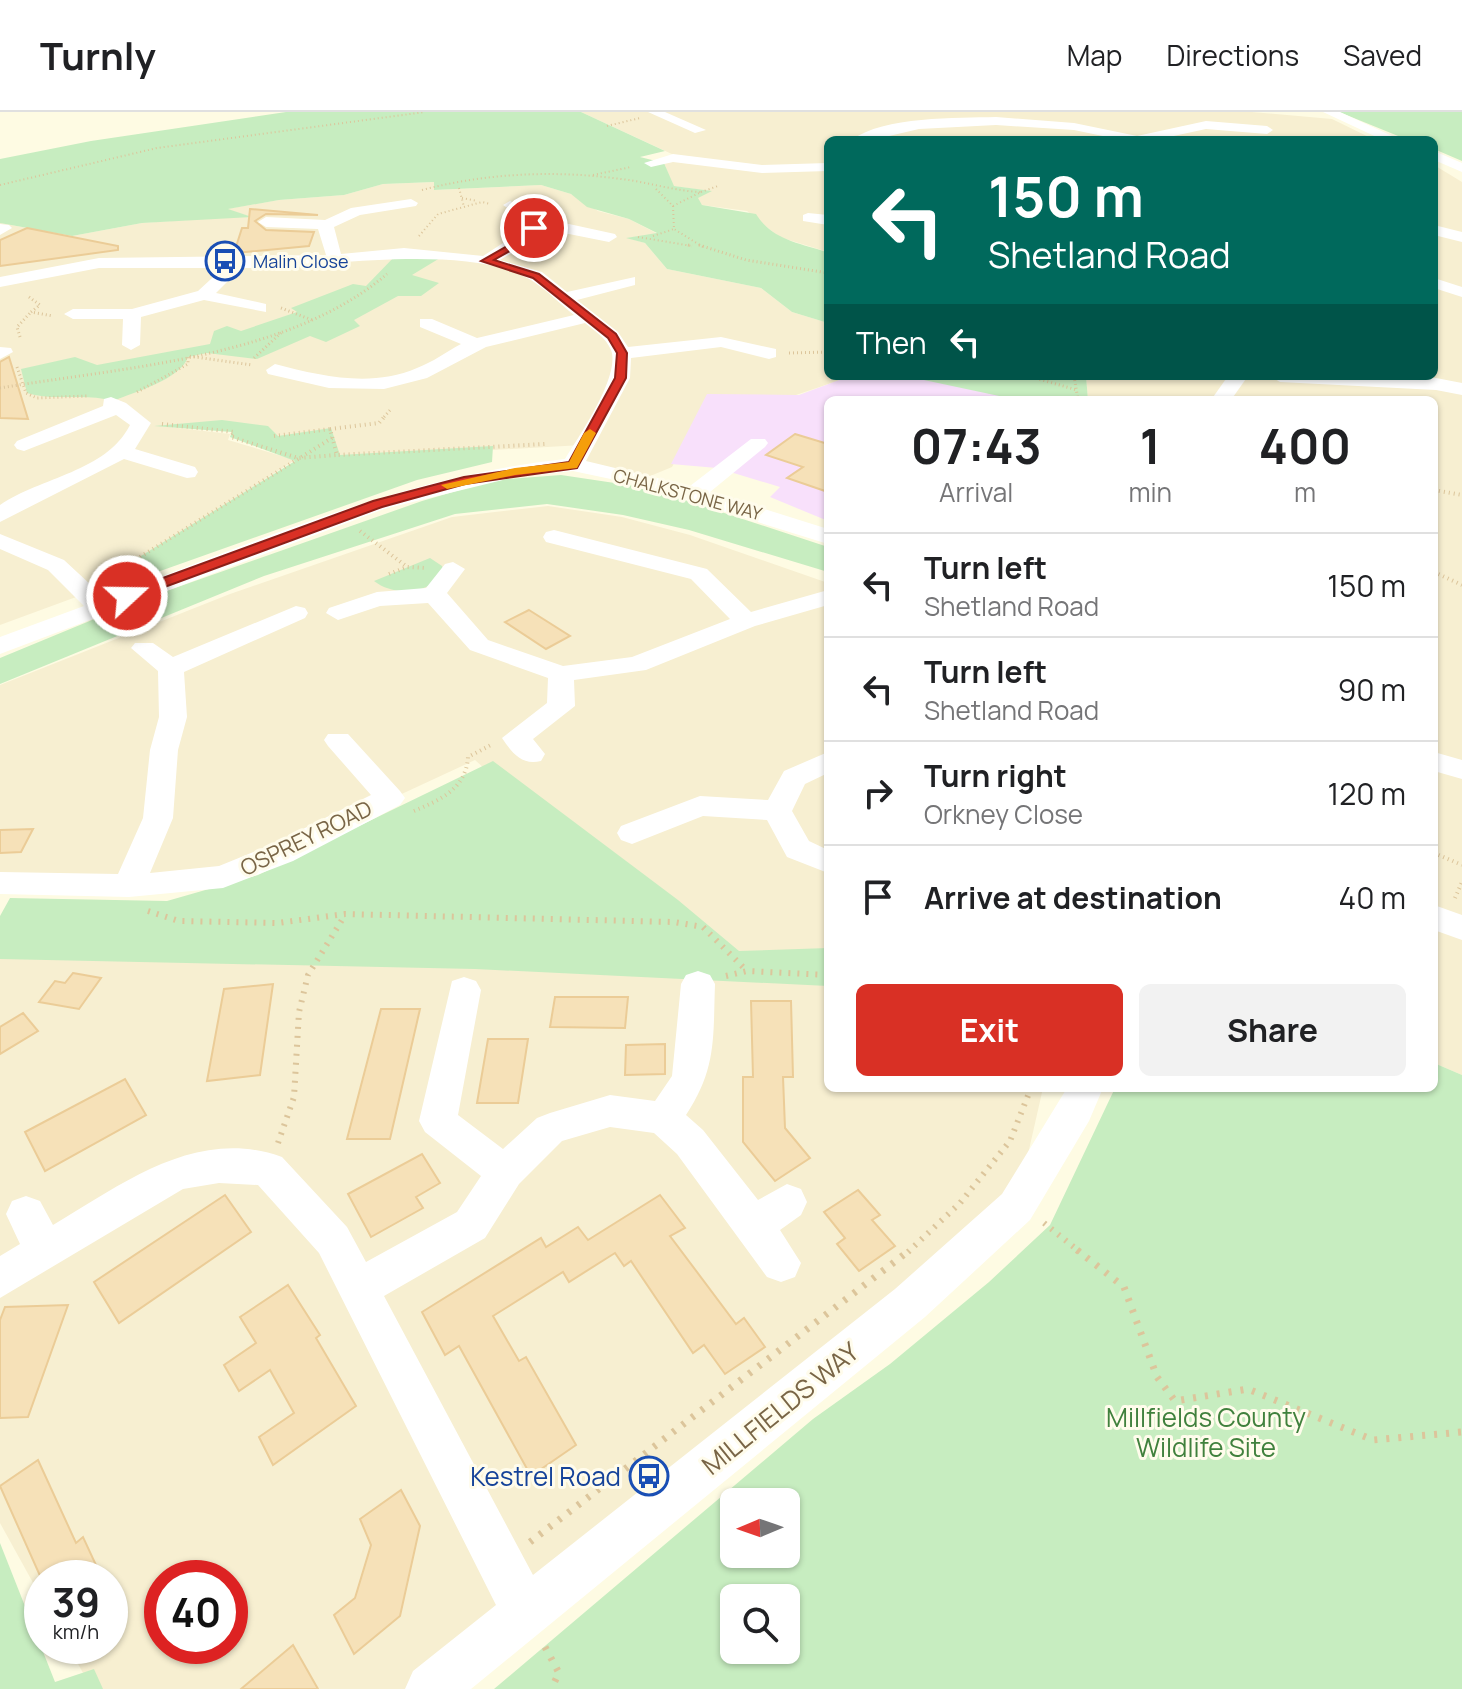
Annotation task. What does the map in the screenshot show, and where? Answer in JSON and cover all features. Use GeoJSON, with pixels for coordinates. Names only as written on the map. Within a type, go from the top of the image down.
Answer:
{"type":"FeatureCollection","features":[{"type":"Feature","properties":{"kind":"street"},"geometry":{"type":"LineString","coordinates":[[909,112],[923,120]]}},
{"type":"Feature","properties":{"kind":"street"},"geometry":{"type":"LineString","coordinates":[[1329,112],[1385,136]]}},
{"type":"Feature","properties":{"kind":"street"},"geometry":{"type":"LineString","coordinates":[[650,113],[700,130]]}},
{"type":"Feature","properties":{"kind":"street"},"geometry":{"type":"LineString","coordinates":[[867,136],[884,128],[923,120],[983,115],[1081,123],[1124,136]]}},
{"type":"Feature","properties":{"kind":"street"},"geometry":{"type":"LineString","coordinates":[[1155,136],[1206,125],[1267,130]]}},
{"type":"Feature","properties":{"kind":"street"},"geometry":{"type":"LineString","coordinates":[[1438,157],[1462,168]]}},
{"type":"Feature","properties":{"kind":"street"},"geometry":{"type":"LineString","coordinates":[[651,163],[673,158],[705,159],[752,167],[824,167]]}},
{"type":"Feature","properties":{"kind":"street"},"geometry":{"type":"LineString","coordinates":[[718,186],[742,185],[752,167]]}},
{"type":"Feature","properties":{"kind":"street"},"geometry":{"type":"LineString","coordinates":[[1445,176],[1462,176]]}},
{"type":"Feature","properties":{"kind":"street"},"geometry":{"type":"LineString","coordinates":[[266,222],[327,225],[356,211],[413,197]]}},
{"type":"Feature","properties":{"kind":"street"},"geometry":{"type":"LineString","coordinates":[[510,205],[525,213],[534,228]]}},
{"type":"Feature","properties":{"kind":"street"},"geometry":{"type":"LineString","coordinates":[[808,218],[824,220]]}},
{"type":"Feature","properties":{"kind":"street"},"geometry":{"type":"LineString","coordinates":[[327,225],[325,232],[335,258]]}},
{"type":"Feature","properties":{"kind":"street"},"geometry":{"type":"LineString","coordinates":[[534,228],[569,229],[609,237]]}},
{"type":"Feature","properties":{"kind":"street"},"geometry":{"type":"LineString","coordinates":[[486,261],[526,238],[534,228]]}},
{"type":"Feature","properties":{"kind":"street"},"geometry":{"type":"LineString","coordinates":[[1438,231],[1462,237]]}},
{"type":"Feature","properties":{"kind":"street"},"geometry":{"type":"LineString","coordinates":[[105,248],[235,265],[404,253],[486,261],[536,276],[612,336],[622,353],[620,378],[573,465]]}},
{"type":"Feature","properties":{"kind":"street"},"geometry":{"type":"LineString","coordinates":[[3,281],[137,250]]}},
{"type":"Feature","properties":{"kind":"street"},"geometry":{"type":"LineString","coordinates":[[204,295],[235,265]]}},
{"type":"Feature","properties":{"kind":"street"},"geometry":{"type":"LineString","coordinates":[[563,298],[629,281]]}},
{"type":"Feature","properties":{"kind":"street"},"geometry":{"type":"LineString","coordinates":[[1438,284],[1462,292]]}},
{"type":"Feature","properties":{"kind":"street"},"geometry":{"type":"LineString","coordinates":[[73,314],[132,314],[204,295],[260,308]]}},
{"type":"Feature","properties":{"kind":"street"},"geometry":{"type":"LineString","coordinates":[[131,345],[132,314]]}},
{"type":"Feature","properties":{"kind":"street"},"geometry":{"type":"LineString","coordinates":[[275,370],[318,383],[353,385],[385,382],[420,374],[476,344],[588,317]]}},
{"type":"Feature","properties":{"kind":"street"},"geometry":{"type":"LineString","coordinates":[[426,323],[476,344]]}},
{"type":"Feature","properties":{"kind":"street"},"geometry":{"type":"LineString","coordinates":[[622,353],[720,335],[769,353]]}},
{"type":"Feature","properties":{"kind":"street"},"geometry":{"type":"LineString","coordinates":[[1358,380],[1436,384],[1462,389]]}},
{"type":"Feature","properties":{"kind":"street"},"geometry":{"type":"LineString","coordinates":[[385,382],[391,409]]}},
{"type":"Feature","properties":{"kind":"street"},"geometry":{"type":"LineString","coordinates":[[0,515],[30,495],[116,458],[133,442],[141,423],[115,405],[24,445]]}},
{"type":"Feature","properties":{"kind":"street"},"geometry":{"type":"LineString","coordinates":[[695,493],[758,443]]}},
{"type":"Feature","properties":{"kind":"street"},"geometry":{"type":"LineString","coordinates":[[123,452],[187,472]]}},
{"type":"Feature","properties":{"kind":"street","name":"CHALKSTONE WAY"},"geometry":{"type":"LineString","coordinates":[[0,646],[97,596],[377,504],[464,481],[573,465],[695,493],[824,536]]}},
{"type":"Feature","properties":{"kind":"street"},"geometry":{"type":"LineString","coordinates":[[554,537],[699,574],[746,621]]}},
{"type":"Feature","properties":{"kind":"street"},"geometry":{"type":"LineString","coordinates":[[0,541],[56,565],[97,596]]}},
{"type":"Feature","properties":{"kind":"street"},"geometry":{"type":"LineString","coordinates":[[433,595],[453,569]]}},
{"type":"Feature","properties":{"kind":"street"},"geometry":{"type":"LineString","coordinates":[[338,613],[377,599],[433,595],[443,601],[479,645],[561,674],[637,664],[746,621],[824,598]]}},
{"type":"Feature","properties":{"kind":"street"},"geometry":{"type":"LineString","coordinates":[[171,668],[296,613]]}},
{"type":"Feature","properties":{"kind":"street"},"geometry":{"type":"LineString","coordinates":[[144,648],[171,668]]}},
{"type":"Feature","properties":{"kind":"street"},"geometry":{"type":"LineString","coordinates":[[132,897],[158,818],[164,750],[173,717],[171,668]]}},
{"type":"Feature","properties":{"kind":"street"},"geometry":{"type":"LineString","coordinates":[[523,746],[561,706],[561,674]]}},
{"type":"Feature","properties":{"kind":"street","name":"OSPREY ROAD"},"geometry":{"type":"LineString","coordinates":[[1,884],[132,897],[223,877],[390,798],[338,740]]}},
{"type":"Feature","properties":{"kind":"street"},"geometry":{"type":"LineString","coordinates":[[1438,762],[1462,770]]}},
{"type":"Feature","properties":{"kind":"street"},"geometry":{"type":"LineString","coordinates":[[777,811],[794,778],[824,763]]}},
{"type":"Feature","properties":{"kind":"street"},"geometry":{"type":"LineString","coordinates":[[632,833],[700,806],[777,811]]}},
{"type":"Feature","properties":{"kind":"street"},"geometry":{"type":"LineString","coordinates":[[777,811],[798,849],[824,860]]}},
{"type":"Feature","properties":{"kind":"street"},"geometry":{"type":"LineString","coordinates":[[1438,919],[1462,928]]}},
{"type":"Feature","properties":{"kind":"street"},"geometry":{"type":"LineString","coordinates":[[664,1118],[689,1080],[695,1049],[698,984]]}},
{"type":"Feature","properties":{"kind":"street"},"geometry":{"type":"LineString","coordinates":[[464,990],[438,1121],[505,1172]]}},
{"type":"Feature","properties":{"kind":"street","name":"MILLFIELDS WAY"},"geometry":{"type":"LineString","coordinates":[[431,1689],[910,1303],[1016,1207],[1076,1110],[1083,1092]]}},
{"type":"Feature","properties":{"kind":"street"},"geometry":{"type":"LineString","coordinates":[[358,1289],[471,1225],[505,1172],[550,1129],[610,1111],[664,1118],[690,1142],[781,1263]]}},
{"type":"Feature","properties":{"kind":"street"},"geometry":{"type":"LineString","coordinates":[[0,1278],[176,1173],[219,1166],[268,1169],[333,1240],[527,1614]]}},
{"type":"Feature","properties":{"kind":"street"},"geometry":{"type":"LineString","coordinates":[[754,1226],[787,1202]]}},
{"type":"Feature","properties":{"kind":"street"},"geometry":{"type":"LineString","coordinates":[[26,1214],[45,1251]]}},
{"type":"Feature","properties":{"kind":"path"},"geometry":{"type":"LineString","coordinates":[[0,185],[72,163],[192,139],[425,112]]}},
{"type":"Feature","properties":{"kind":"path"},"geometry":{"type":"LineString","coordinates":[[607,126],[650,113]]}},
{"type":"Feature","properties":{"kind":"path"},"geometry":{"type":"LineString","coordinates":[[587,176],[651,163]]}},
{"type":"Feature","properties":{"kind":"path"},"geometry":{"type":"LineString","coordinates":[[413,197],[508,175],[627,179],[656,188],[701,192]]}},
{"type":"Feature","properties":{"kind":"path"},"geometry":{"type":"LineString","coordinates":[[673,206],[718,186]]}},
{"type":"Feature","properties":{"kind":"path"},"geometry":{"type":"LineString","coordinates":[[459,188],[464,207]]}},
{"type":"Feature","properties":{"kind":"path"},"geometry":{"type":"LineString","coordinates":[[656,188],[673,206],[674,229],[686,240],[707,250]]}},
{"type":"Feature","properties":{"kind":"path"},"geometry":{"type":"LineString","coordinates":[[462,198],[482,202]]}},
{"type":"Feature","properties":{"kind":"path"},"geometry":{"type":"LineString","coordinates":[[638,237],[658,236],[674,229]]}},
{"type":"Feature","properties":{"kind":"path"},"geometry":{"type":"LineString","coordinates":[[609,237],[621,233],[824,272]]}},
{"type":"Feature","properties":{"kind":"path"},"geometry":{"type":"LineString","coordinates":[[3,281],[40,305],[17,327],[21,341],[7,347],[2,353],[6,360],[14,359],[26,393],[37,398],[91,396],[115,405],[173,375],[188,364],[188,356],[275,370]]}},
{"type":"Feature","properties":{"kind":"path"},"geometry":{"type":"LineString","coordinates":[[260,308],[281,308],[313,321]]}},
{"type":"Feature","properties":{"kind":"path"},"geometry":{"type":"LineString","coordinates":[[31,312],[63,317],[73,314]]}},
{"type":"Feature","properties":{"kind":"path"},"geometry":{"type":"LineString","coordinates":[[249,365],[262,347],[287,329]]}},
{"type":"Feature","properties":{"kind":"path"},"geometry":{"type":"LineString","coordinates":[[769,353],[824,352]]}},
{"type":"Feature","properties":{"kind":"path"},"geometry":{"type":"LineString","coordinates":[[1042,380],[1077,390]]}},
{"type":"Feature","properties":{"kind":"path"},"geometry":{"type":"LineString","coordinates":[[1075,380],[1078,396]]}},
{"type":"Feature","properties":{"kind":"path"},"geometry":{"type":"LineString","coordinates":[[274,436],[379,423],[391,409]]}},
{"type":"Feature","properties":{"kind":"path"},"geometry":{"type":"LineString","coordinates":[[141,423],[234,432],[231,437],[298,458],[554,443]]}},
{"type":"Feature","properties":{"kind":"path"},"geometry":{"type":"LineString","coordinates":[[330,429],[337,455]]}},
{"type":"Feature","properties":{"kind":"path"},"geometry":{"type":"LineString","coordinates":[[97,596],[332,437]]}},
{"type":"Feature","properties":{"kind":"path"},"geometry":{"type":"LineString","coordinates":[[1438,491],[1462,495]]}},
{"type":"Feature","properties":{"kind":"path"},"geometry":{"type":"LineString","coordinates":[[368,521],[353,526],[407,567]]}},
{"type":"Feature","properties":{"kind":"path"},"geometry":{"type":"LineString","coordinates":[[1438,574],[1462,585]]}},
{"type":"Feature","properties":{"kind":"path"},"geometry":{"type":"LineString","coordinates":[[369,809],[409,813],[437,801],[461,785],[468,768],[468,757],[477,750],[523,746]]}},
{"type":"Feature","properties":{"kind":"path"},"geometry":{"type":"LineString","coordinates":[[1438,855],[1462,865]]}},
{"type":"Feature","properties":{"kind":"path"},"geometry":{"type":"LineString","coordinates":[[132,897],[179,921],[278,923],[345,914],[674,922],[703,927],[747,971],[824,975]]}},
{"type":"Feature","properties":{"kind":"path"},"geometry":{"type":"LineString","coordinates":[[268,1169],[294,1097],[299,1012],[308,975],[345,914]]}},
{"type":"Feature","properties":{"kind":"path"},"geometry":{"type":"LineString","coordinates":[[501,1565],[906,1254],[960,1203],[1010,1141],[1029,1092]]}},
{"type":"Feature","properties":{"kind":"path"},"geometry":{"type":"LineString","coordinates":[[1016,1207],[1055,1228],[1124,1287],[1157,1377],[1175,1401],[1248,1389],[1292,1404],[1373,1440],[1462,1432]]}},
{"type":"Feature","properties":{"kind":"shaded area"},"geometry":{"type":"Polygon","coordinates":[[[581,112],[1252,112],[1332,119],[1367,136],[824,136],[824,251],[779,237],[747,211],[702,205],[697,198],[710,191],[673,186],[664,163],[681,161],[581,112]]]}},
{"type":"Feature","properties":{"kind":"shaded area"},"geometry":{"type":"Polygon","coordinates":[[[1438,167],[1462,182],[1462,1075],[1438,1065],[1438,396],[1088,396],[1086,380],[1438,380],[1438,167]]]}},
{"type":"Feature","properties":{"kind":"shaded area"},"geometry":{"type":"Polygon","coordinates":[[[435,182],[435,190],[541,185],[571,194],[598,211],[629,219],[658,234],[628,238],[645,243],[667,269],[761,288],[792,312],[824,322],[824,380],[840,380],[790,397],[708,399],[672,467],[643,479],[573,465],[582,445],[336,459],[274,440],[267,429],[161,426],[230,434],[228,440],[295,460],[87,593],[0,625],[0,223],[72,236],[142,223],[248,216],[226,209],[279,200],[344,195],[383,184],[435,182]]]}},
{"type":"Feature","properties":{"kind":"shaded area"},"geometry":{"type":"Polygon","coordinates":[[[839,380],[946,380],[1006,396],[824,396],[824,519],[770,497],[780,487],[717,468],[671,464],[707,394],[799,395],[839,380]]]}},
{"type":"Feature","properties":{"kind":"shaded area"},"geometry":{"type":"Polygon","coordinates":[[[548,506],[622,517],[690,535],[824,582],[824,1092],[1042,1092],[1016,1207],[421,1689],[92,1689],[78,1664],[128,1664],[128,1560],[24,1560],[24,1566],[0,1523],[0,953],[527,807],[475,760],[223,877],[0,883],[0,685],[230,594],[452,517],[548,506]]]}},
{"type":"Feature","properties":{"kind":"green space"},"geometry":{"type":"Polygon","coordinates":[[[286,112],[581,112],[665,151],[640,157],[664,163],[674,186],[712,191],[698,198],[702,205],[756,214],[778,235],[824,251],[824,322],[792,312],[761,288],[667,269],[645,243],[626,238],[657,233],[629,219],[587,207],[571,194],[541,185],[434,190],[434,182],[383,184],[344,195],[279,200],[228,209],[252,217],[142,223],[72,236],[0,223],[0,159],[91,141],[286,112]]]}},
{"type":"Feature","properties":{"kind":"green space"},"geometry":{"type":"Polygon","coordinates":[[[1339,112],[1462,112],[1462,161],[1438,151],[1438,136],[1398,136],[1339,112]]]}},
{"type":"Feature","properties":{"kind":"green space"},"geometry":{"type":"Polygon","coordinates":[[[396,255],[440,258],[412,275],[439,283],[421,296],[398,296],[354,320],[360,326],[326,342],[310,336],[257,359],[207,353],[188,357],[166,379],[113,401],[27,393],[21,369],[75,357],[97,365],[210,344],[214,331],[227,326],[241,331],[297,312],[291,308],[353,284],[366,286],[396,255]]]}},
{"type":"Feature","properties":{"kind":"green space"},"geometry":{"type":"Polygon","coordinates":[[[924,380],[1086,380],[1088,396],[999,396],[924,380]]]}},
{"type":"Feature","properties":{"kind":"green space"},"geometry":{"type":"Polygon","coordinates":[[[222,420],[268,426],[278,436],[331,428],[340,455],[493,446],[492,462],[417,480],[118,586],[106,583],[115,572],[295,461],[230,437],[232,432],[154,426],[222,420]]]}},
{"type":"Feature","properties":{"kind":"green space"},"geometry":{"type":"Polygon","coordinates":[[[561,475],[648,488],[824,546],[824,571],[689,530],[623,515],[547,504],[455,514],[264,576],[0,684],[0,658],[138,601],[422,501],[494,480],[561,475]]]}},
{"type":"Feature","properties":{"kind":"green space"},"geometry":{"type":"Polygon","coordinates":[[[430,558],[442,566],[444,572],[421,589],[402,591],[374,581],[430,558]]]}},
{"type":"Feature","properties":{"kind":"green space"},"geometry":{"type":"Polygon","coordinates":[[[493,761],[678,900],[739,951],[824,948],[824,986],[475,969],[0,959],[0,916],[10,898],[167,901],[258,875],[493,761]]]}},
{"type":"Feature","properties":{"kind":"green space","name":"Millfields County Wildlife Site"},"geometry":{"type":"Polygon","coordinates":[[[1438,1065],[1462,1075],[1462,1689],[494,1689],[720,1498],[720,1568],[800,1568],[800,1488],[731,1488],[813,1419],[890,1364],[989,1282],[1050,1225],[1113,1092],[1438,1092],[1438,1065]]]}},
{"type":"Feature","properties":{"kind":"green space"},"geometry":{"type":"Polygon","coordinates":[[[0,1543],[24,1604],[24,1664],[48,1664],[55,1682],[94,1669],[103,1689],[0,1689],[0,1543]]]}},
{"type":"Feature","properties":{"kind":"building"},"geometry":{"type":"Polygon","coordinates":[[[250,209],[318,215],[266,214],[255,221],[266,230],[314,232],[309,246],[234,253],[242,228],[248,228],[250,209]]]}},
{"type":"Feature","properties":{"kind":"building"},"geometry":{"type":"Polygon","coordinates":[[[27,228],[118,246],[118,250],[0,266],[0,240],[27,228]]]}},
{"type":"Feature","properties":{"kind":"building"},"geometry":{"type":"Polygon","coordinates":[[[9,357],[28,419],[0,418],[0,362],[9,357]]]}},
{"type":"Feature","properties":{"kind":"building"},"geometry":{"type":"Polygon","coordinates":[[[795,434],[824,443],[824,491],[787,478],[803,467],[766,455],[795,434]]]}},
{"type":"Feature","properties":{"kind":"building"},"geometry":{"type":"Polygon","coordinates":[[[529,610],[570,636],[546,649],[505,622],[529,610]]]}},
{"type":"Feature","properties":{"kind":"building"},"geometry":{"type":"Polygon","coordinates":[[[33,829],[21,852],[0,853],[0,830],[33,829]]]}},
{"type":"Feature","properties":{"kind":"building"},"geometry":{"type":"Polygon","coordinates":[[[73,973],[101,978],[79,1009],[39,1002],[55,981],[65,983],[73,973]]]}},
{"type":"Feature","properties":{"kind":"building"},"geometry":{"type":"Polygon","coordinates":[[[273,984],[260,1075],[207,1081],[224,989],[273,984]]]}},
{"type":"Feature","properties":{"kind":"building"},"geometry":{"type":"Polygon","coordinates":[[[555,997],[628,997],[625,1028],[550,1027],[555,997]]]}},
{"type":"Feature","properties":{"kind":"building"},"geometry":{"type":"Polygon","coordinates":[[[751,1001],[791,1001],[793,1077],[783,1077],[785,1128],[810,1158],[775,1181],[743,1142],[743,1077],[753,1077],[751,1001]]]}},
{"type":"Feature","properties":{"kind":"building"},"geometry":{"type":"Polygon","coordinates":[[[381,1009],[420,1009],[390,1139],[347,1139],[381,1009]]]}},
{"type":"Feature","properties":{"kind":"building"},"geometry":{"type":"Polygon","coordinates":[[[23,1013],[38,1031],[0,1054],[0,1027],[23,1013]]]}},
{"type":"Feature","properties":{"kind":"building"},"geometry":{"type":"Polygon","coordinates":[[[488,1039],[528,1039],[518,1103],[477,1103],[488,1039]]]}},
{"type":"Feature","properties":{"kind":"building"},"geometry":{"type":"Polygon","coordinates":[[[665,1044],[665,1074],[625,1075],[626,1045],[665,1044]]]}},
{"type":"Feature","properties":{"kind":"building"},"geometry":{"type":"Polygon","coordinates":[[[125,1079],[146,1115],[45,1171],[25,1132],[125,1079]]]}},
{"type":"Feature","properties":{"kind":"building"},"geometry":{"type":"Polygon","coordinates":[[[422,1154],[440,1183],[416,1197],[423,1208],[371,1237],[348,1194],[422,1154]]]}},
{"type":"Feature","properties":{"kind":"building"},"geometry":{"type":"Polygon","coordinates":[[[858,1190],[880,1215],[872,1220],[895,1246],[859,1271],[837,1244],[845,1238],[824,1212],[858,1190]]]}},
{"type":"Feature","properties":{"kind":"building"},"geometry":{"type":"Polygon","coordinates":[[[225,1195],[251,1232],[119,1323],[94,1282],[225,1195]]]}},
{"type":"Feature","properties":{"kind":"building"},"geometry":{"type":"Polygon","coordinates":[[[660,1195],[685,1228],[670,1236],[736,1324],[744,1318],[765,1347],[725,1374],[704,1345],[693,1353],[631,1261],[624,1266],[615,1253],[569,1282],[563,1272],[493,1316],[519,1361],[526,1357],[576,1445],[531,1476],[459,1346],[445,1355],[422,1312],[541,1238],[546,1247],[578,1227],[588,1240],[660,1195]]]}},
{"type":"Feature","properties":{"kind":"building"},"geometry":{"type":"Polygon","coordinates":[[[288,1285],[320,1335],[316,1338],[356,1406],[273,1465],[259,1437],[294,1413],[270,1370],[239,1391],[224,1365],[256,1343],[240,1317],[288,1285]]]}},
{"type":"Feature","properties":{"kind":"building"},"geometry":{"type":"Polygon","coordinates":[[[68,1305],[28,1417],[0,1418],[0,1320],[5,1307],[68,1305]]]}},
{"type":"Feature","properties":{"kind":"building"},"geometry":{"type":"Polygon","coordinates":[[[38,1460],[76,1543],[83,1537],[94,1560],[33,1560],[0,1486],[38,1460]]]}},
{"type":"Feature","properties":{"kind":"building"},"geometry":{"type":"Polygon","coordinates":[[[401,1490],[420,1526],[400,1616],[354,1654],[334,1615],[355,1598],[371,1545],[360,1519],[401,1490]]]}},
{"type":"Feature","properties":{"kind":"building"},"geometry":{"type":"Polygon","coordinates":[[[293,1645],[318,1689],[241,1689],[293,1645]]]}},
{"type":"Feature","properties":{"kind":"slow traffic"},"geometry":{"type":"LineString","coordinates":[[447,485],[515,471],[573,465],[590,433]]}},
{"type":"Feature","properties":{"kind":"place","name":"Malin Close"},"geometry":{"type":"Point","coordinates":[225,261]}},
{"type":"Feature","properties":{"kind":"place","name":"Kestrel Road"},"geometry":{"type":"Point","coordinates":[649,1476]}},
{"type":"Feature","properties":{"kind":"route"},"geometry":{"type":"LineString","coordinates":[[127,596],[377,504],[464,481],[515,471],[573,465],[620,378],[622,353],[612,336],[536,276],[486,261],[526,238],[534,228]]}}]}
